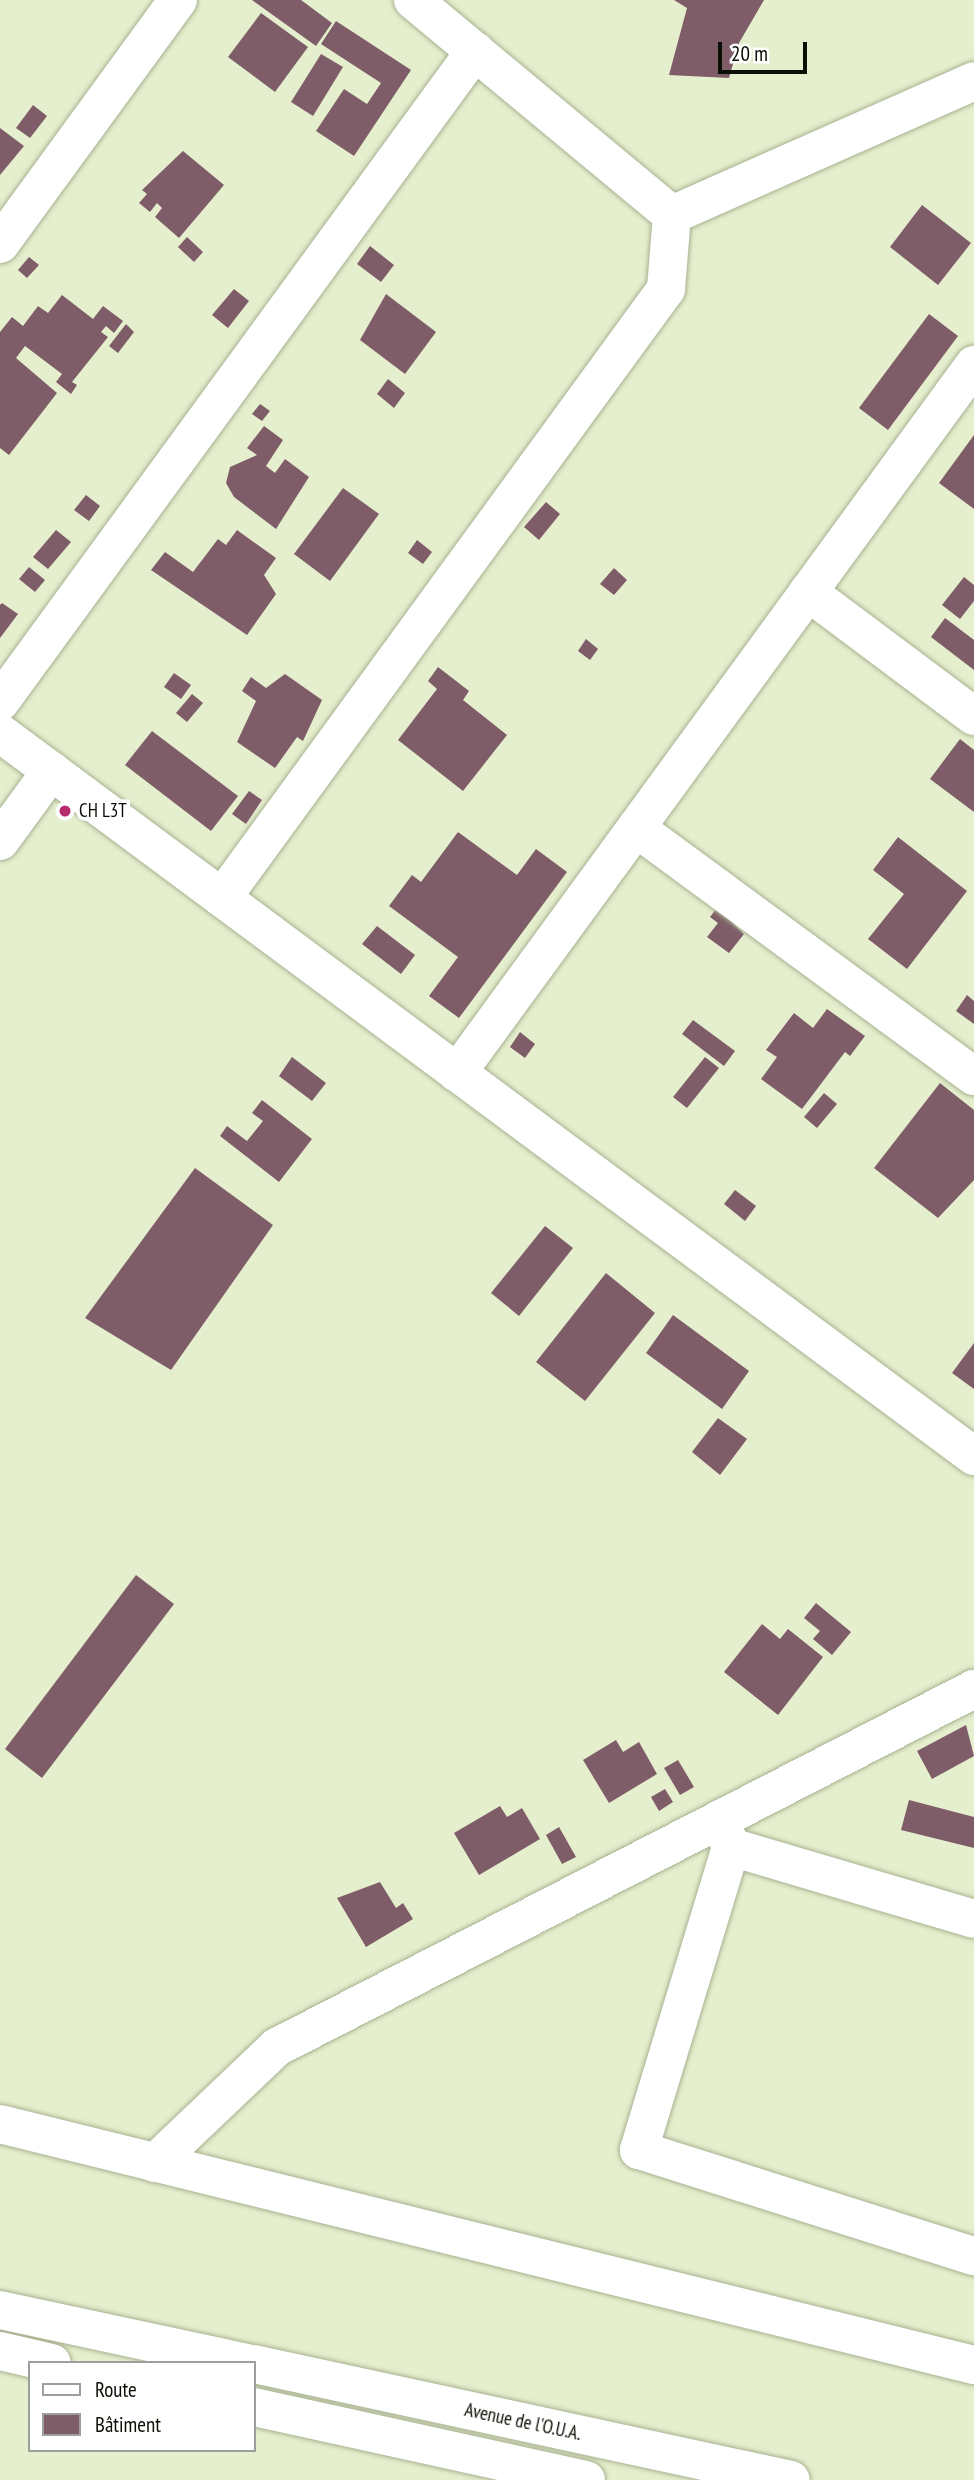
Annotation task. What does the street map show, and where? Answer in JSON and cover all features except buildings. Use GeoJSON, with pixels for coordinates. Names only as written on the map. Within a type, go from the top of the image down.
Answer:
{"type":"FeatureCollection","features":[{"type":"Feature","properties":{"kind":"main road"},"geometry":{"type":"LineString","coordinates":[[0,244],[177,0]]}},
{"type":"Feature","properties":{"kind":"main road"},"geometry":{"type":"LineString","coordinates":[[414,0],[672,215]]}},
{"type":"Feature","properties":{"kind":"main road"},"geometry":{"type":"LineString","coordinates":[[0,702],[475,51]]}},
{"type":"Feature","properties":{"kind":"main road"},"geometry":{"type":"LineString","coordinates":[[672,215],[974,81]]}},
{"type":"Feature","properties":{"kind":"main road"},"geometry":{"type":"LineString","coordinates":[[222,898],[666,289],[672,215]]}},
{"type":"Feature","properties":{"kind":"main road"},"geometry":{"type":"LineString","coordinates":[[457,1073],[974,366]]}},
{"type":"Feature","properties":{"kind":"main road"},"geometry":{"type":"LineString","coordinates":[[808,592],[974,716]]}},
{"type":"Feature","properties":{"kind":"main road"},"geometry":{"type":"LineString","coordinates":[[0,733],[974,1456]]}},
{"type":"Feature","properties":{"kind":"main road"},"geometry":{"type":"LineString","coordinates":[[0,841],[51,771]]}},
{"type":"Feature","properties":{"kind":"main road"},"geometry":{"type":"LineString","coordinates":[[636,828],[974,1076]]}},
{"type":"Feature","properties":{"kind":"main road"},"geometry":{"type":"LineString","coordinates":[[155,2163],[277,2047],[726,1833],[974,1689]]}},
{"type":"Feature","properties":{"kind":"main road"},"geometry":{"type":"LineString","coordinates":[[726,1833],[974,1919]]}},
{"type":"Feature","properties":{"kind":"main road"},"geometry":{"type":"LineString","coordinates":[[726,1833],[639,2150],[974,2256]]}},
{"type":"Feature","properties":{"kind":"main road"},"geometry":{"type":"LineString","coordinates":[[0,2124],[974,2365]]}},
{"type":"Feature","properties":{"kind":"main road"},"geometry":{"type":"LineString","coordinates":[[0,2310],[238,2361]]}},
{"type":"Feature","properties":{"kind":"main road"},"geometry":{"type":"LineString","coordinates":[[0,2351],[43,2361]]}},
{"type":"Feature","properties":{"kind":"main road","name":"Avenue de l'O.U.A."},"geometry":{"type":"LineString","coordinates":[[256,2364],[791,2480]]}},
{"type":"Feature","properties":{"kind":"main road"},"geometry":{"type":"LineString","coordinates":[[256,2407],[586,2480]]}},
{"type":"Feature","properties":{"kind":"place","name":"CH L3T"},"geometry":{"type":"Point","coordinates":[65,811]}}]}
